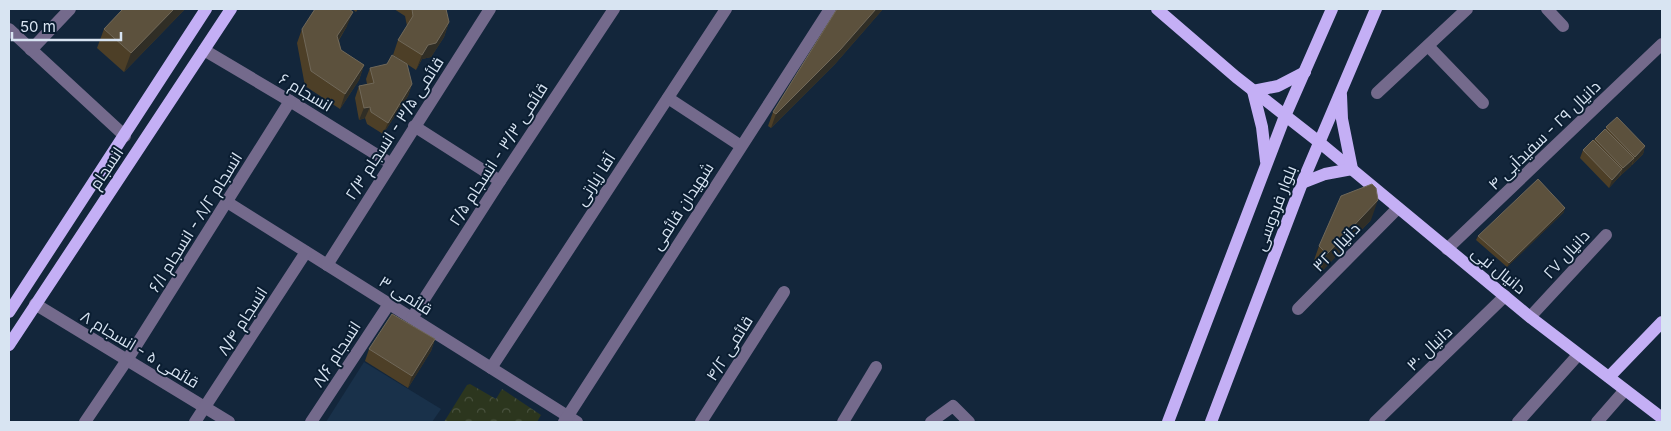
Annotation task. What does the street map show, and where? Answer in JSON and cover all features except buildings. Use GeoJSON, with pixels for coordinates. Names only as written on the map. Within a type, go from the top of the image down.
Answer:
{"type":"FeatureCollection","features":[{"type":"Feature","properties":{"kind":"main road","name":"انسجام"},"geometry":{"type":"LineString","coordinates":[[9,312],[206,9]]}},
{"type":"Feature","properties":{"kind":"main road","name":"انسجام"},"geometry":{"type":"LineString","coordinates":[[9,345],[230,9]]}},
{"type":"Feature","properties":{"kind":"main road","name":"دانیال نبی"},"geometry":{"type":"LineString","coordinates":[[1157,9],[1253,91],[1320,142],[1530,317],[1662,418]]}},
{"type":"Feature","properties":{"kind":"main road","name":"بلوار فردوسی"},"geometry":{"type":"LineString","coordinates":[[1168,422],[1285,116],[1332,9]]}},
{"type":"Feature","properties":{"kind":"main road","name":"بلوار فردوسی"},"geometry":{"type":"LineString","coordinates":[[1210,422],[1302,183],[1376,9]]}},
{"type":"Feature","properties":{"kind":"main road"},"geometry":{"type":"LineString","coordinates":[[1267,164],[1262,127],[1253,91],[1278,86],[1305,72]]}},
{"type":"Feature","properties":{"kind":"main road"},"geometry":{"type":"LineString","coordinates":[[1302,183],[1325,174],[1352,169],[1342,119],[1342,90]]}},
{"type":"Feature","properties":{"kind":"main road"},"geometry":{"type":"LineString","coordinates":[[1609,378],[1662,322]]}},
{"type":"Feature","properties":{"kind":"street"},"geometry":{"type":"LineString","coordinates":[[31,50],[70,9]]}},
{"type":"Feature","properties":{"kind":"street","name":"قائمی ۳/۵ - انسجام ۲/۳"},"geometry":{"type":"LineString","coordinates":[[327,265],[390,163],[490,9]]}},
{"type":"Feature","properties":{"kind":"street","name":"قائمی ۳/۳ - انسجام ۲/۵"},"geometry":{"type":"LineString","coordinates":[[412,318],[614,9]]}},
{"type":"Feature","properties":{"kind":"street","name":"آقا زیارتی"},"geometry":{"type":"LineString","coordinates":[[491,368],[726,9]]}},
{"type":"Feature","properties":{"kind":"street","name":"شهیدان قائمی"},"geometry":{"type":"LineString","coordinates":[[569,420],[740,146],[830,9]]}},
{"type":"Feature","properties":{"kind":"street"},"geometry":{"type":"LineString","coordinates":[[1377,93],[1467,9]]}},
{"type":"Feature","properties":{"kind":"street"},"geometry":{"type":"LineString","coordinates":[[1547,9],[1563,26]]}},
{"type":"Feature","properties":{"kind":"street"},"geometry":{"type":"LineString","coordinates":[[9,28],[125,136]]}},
{"type":"Feature","properties":{"kind":"street","name":"دانیال ۲۹ - سفیدآبی ۴"},"geometry":{"type":"LineString","coordinates":[[1447,249],[1662,44]]}},
{"type":"Feature","properties":{"kind":"street"},"geometry":{"type":"LineString","coordinates":[[1428,46],[1484,103]]}},
{"type":"Feature","properties":{"kind":"street","name":"انسجام ۶"},"geometry":{"type":"LineString","coordinates":[[204,50],[390,163]]}},
{"type":"Feature","properties":{"kind":"street"},"geometry":{"type":"LineString","coordinates":[[668,98],[740,146]]}},
{"type":"Feature","properties":{"kind":"street","name":"انسجام ۸/۲ - انسجام ۶/۱"},"geometry":{"type":"LineString","coordinates":[[85,422],[127,360],[290,101]]}},
{"type":"Feature","properties":{"kind":"street"},"geometry":{"type":"LineString","coordinates":[[414,126],[500,181]]}},
{"type":"Feature","properties":{"kind":"street","name":"قائمی ۳"},"geometry":{"type":"LineString","coordinates":[[227,202],[491,368],[569,420]]}},
{"type":"Feature","properties":{"kind":"street","name":"دانیال ۳۲"},"geometry":{"type":"LineString","coordinates":[[1298,309],[1398,208]]}},
{"type":"Feature","properties":{"kind":"street","name":"دانیال ۲۷"},"geometry":{"type":"LineString","coordinates":[[1530,317],[1606,234]]}},
{"type":"Feature","properties":{"kind":"street","name":"انسجام ۸/۴"},"geometry":{"type":"LineString","coordinates":[[196,422],[306,252]]}},
{"type":"Feature","properties":{"kind":"street","name":"قائمی ۴/۲"},"geometry":{"type":"LineString","coordinates":[[701,422],[784,292]]}},
{"type":"Feature","properties":{"kind":"street","name":"دانیال ۳۰"},"geometry":{"type":"LineString","coordinates":[[1375,422],[1505,296]]}},
{"type":"Feature","properties":{"kind":"street","name":"قائمی ۵ - انسجام ۸"},"geometry":{"type":"LineString","coordinates":[[35,304],[229,422]]}},
{"type":"Feature","properties":{"kind":"street","name":"انسجام ۸/۶"},"geometry":{"type":"LineString","coordinates":[[311,422],[389,304]]}},
{"type":"Feature","properties":{"kind":"street"},"geometry":{"type":"LineString","coordinates":[[1518,422],[1578,355]]}},
{"type":"Feature","properties":{"kind":"street"},"geometry":{"type":"LineString","coordinates":[[843,422],[876,367]]}},
{"type":"Feature","properties":{"kind":"street"},"geometry":{"type":"LineString","coordinates":[[1597,422],[1625,390]]}},
{"type":"Feature","properties":{"kind":"street"},"geometry":{"type":"LineString","coordinates":[[931,422],[953,406],[969,422]]}},
{"type":"Feature","properties":{"kind":"shaded area"},"geometry":{"type":"Polygon","coordinates":[[[364,362],[441,409],[432,422],[326,422],[364,362]]]}},
{"type":"Feature","properties":{"kind":"green space"},"geometry":{"type":"Polygon","coordinates":[[[470,384],[496,399],[502,389],[541,415],[537,422],[444,422],[467,385],[470,384]]]}}]}
